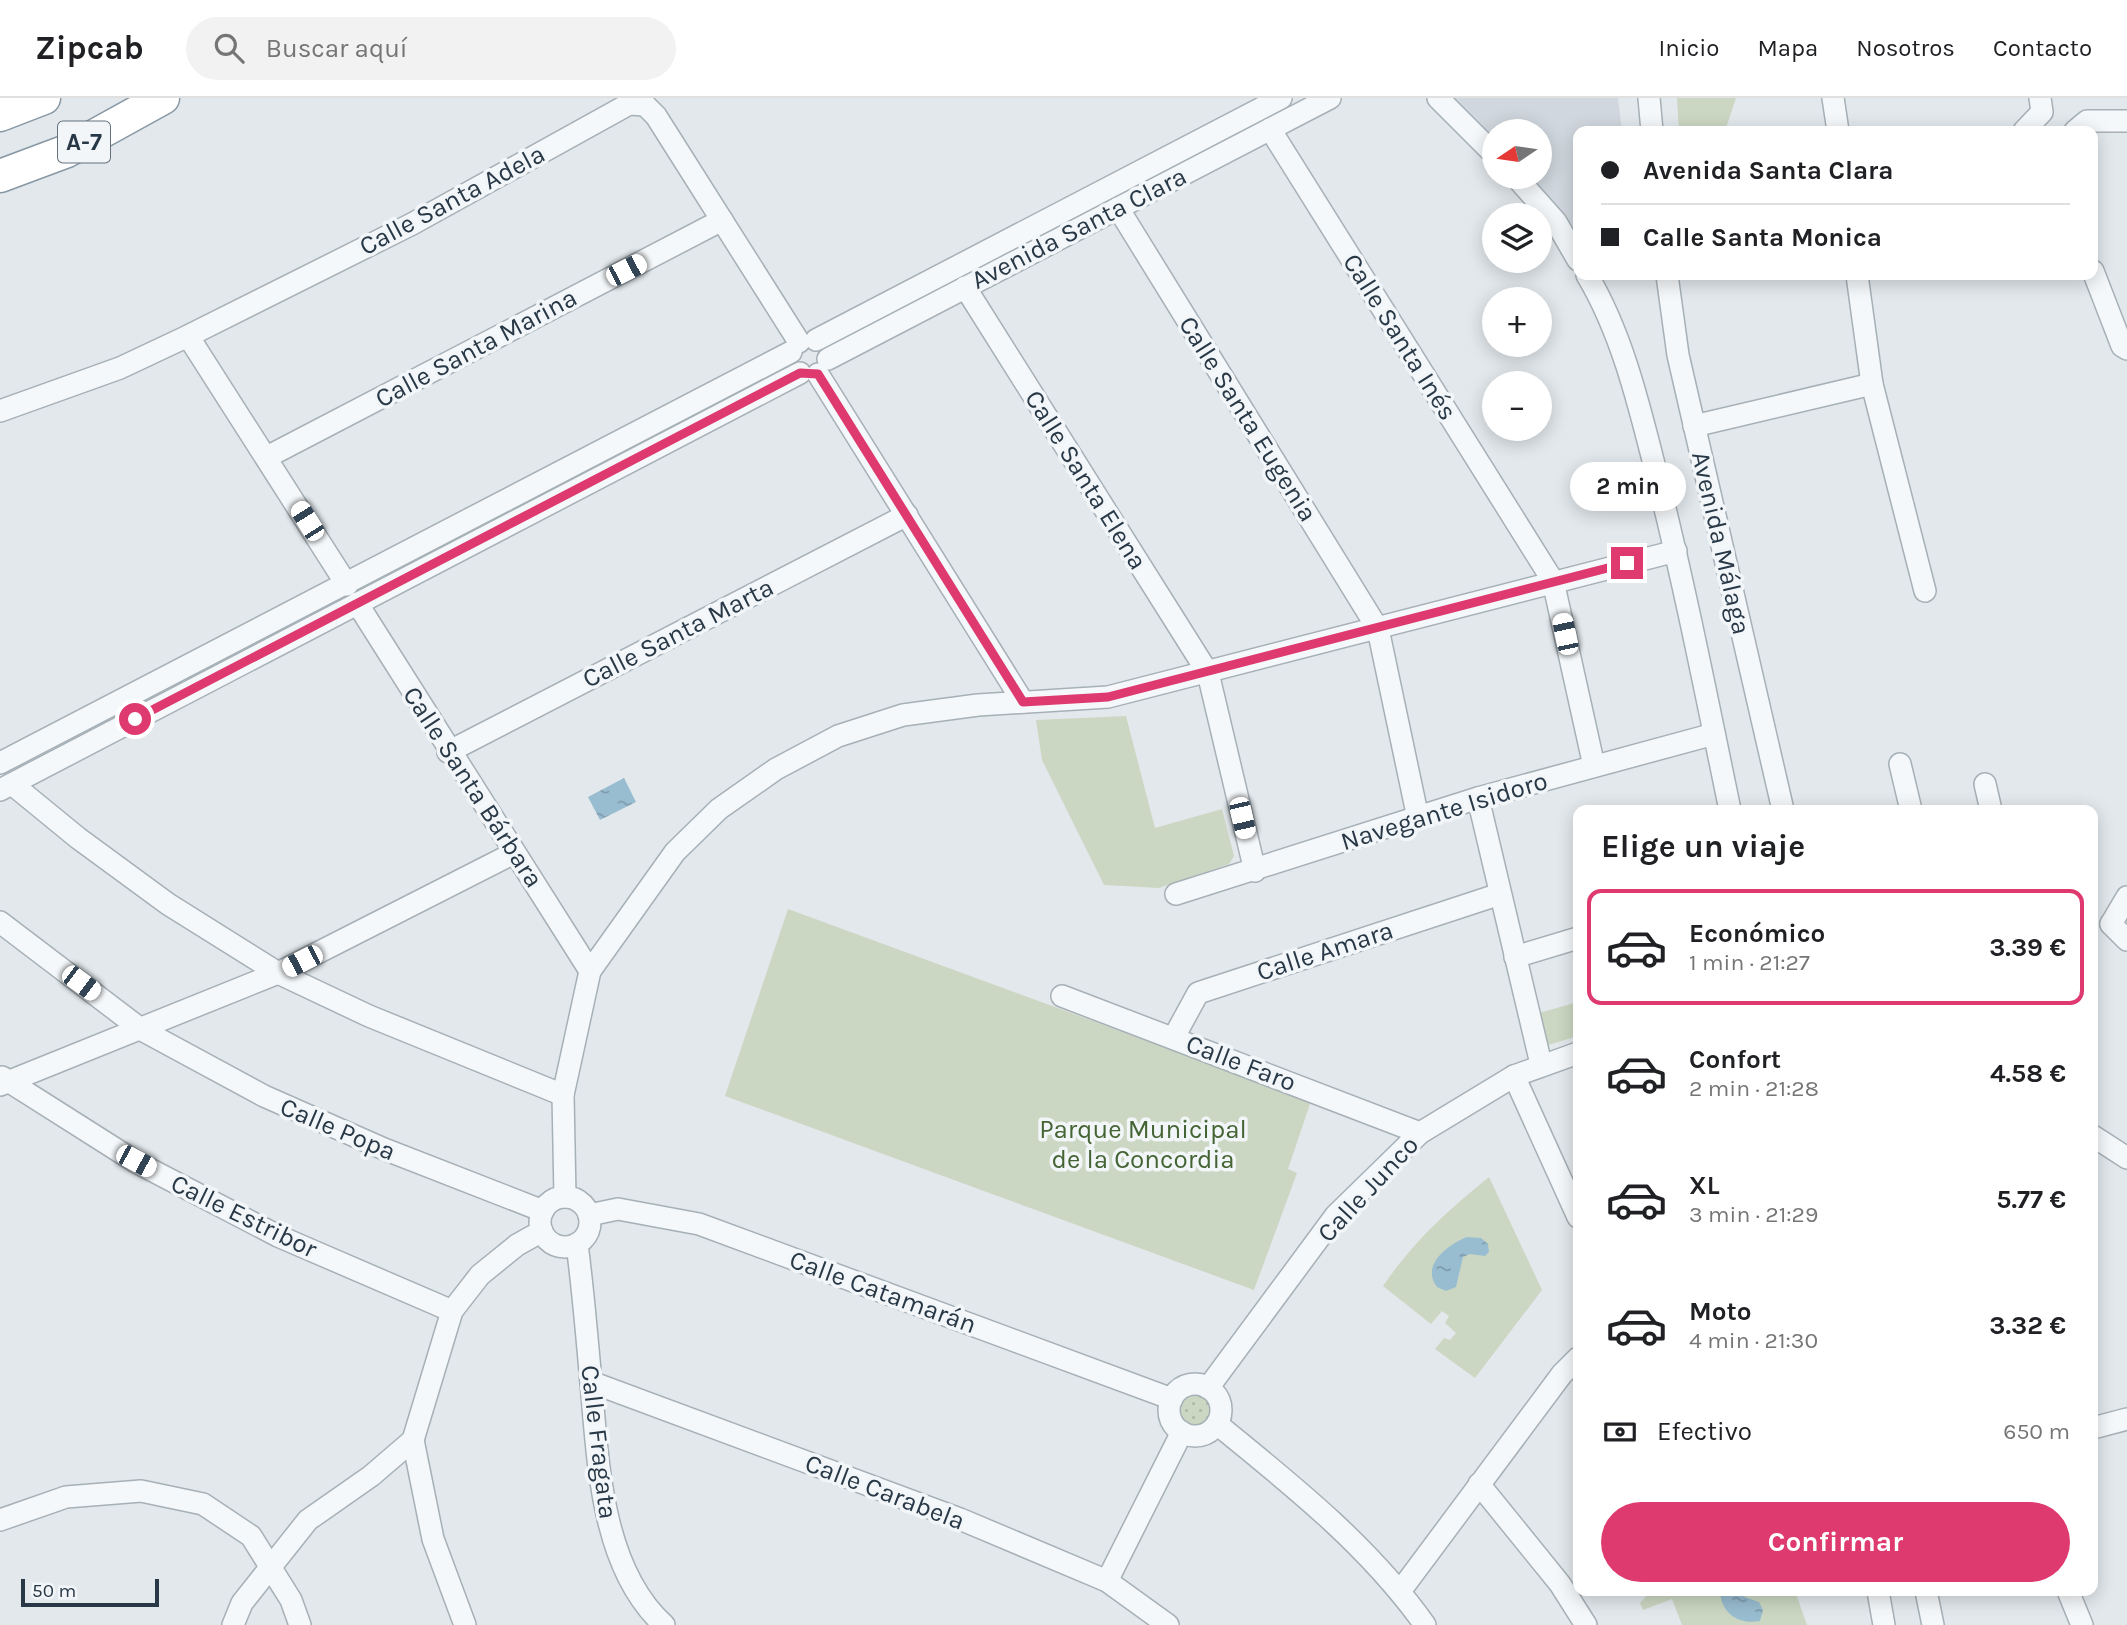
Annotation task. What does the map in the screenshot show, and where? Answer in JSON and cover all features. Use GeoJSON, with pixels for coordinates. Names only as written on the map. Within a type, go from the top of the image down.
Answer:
{"type":"FeatureCollection","features":[{"type":"Feature","properties":{"kind":"highway","name":"A-7"},"geometry":{"type":"LineString","coordinates":[[0,115],[44,98]]}},
{"type":"Feature","properties":{"kind":"highway","name":"A-7"},"geometry":{"type":"LineString","coordinates":[[0,176],[67,151],[163,98]]}},
{"type":"Feature","properties":{"kind":"street","name":"Avenida Santa Clara"},"geometry":{"type":"LineString","coordinates":[[6,787],[802,344],[1281,98]]}},
{"type":"Feature","properties":{"kind":"street","name":"Avenida Santa Clara"},"geometry":{"type":"LineString","coordinates":[[0,763],[815,368],[1330,98]]}},
{"type":"Feature","properties":{"kind":"street"},"geometry":{"type":"LineString","coordinates":[[1438,98],[1482,142]]}},
{"type":"Feature","properties":{"kind":"street"},"geometry":{"type":"LineString","coordinates":[[1637,98],[1640,126]]}},
{"type":"Feature","properties":{"kind":"street"},"geometry":{"type":"LineString","coordinates":[[1649,98],[1652,126]]}},
{"type":"Feature","properties":{"kind":"street"},"geometry":{"type":"LineString","coordinates":[[1833,98],[1837,126]]}},
{"type":"Feature","properties":{"kind":"street"},"geometry":{"type":"LineString","coordinates":[[2029,126],[2042,112],[2040,98]]}},
{"type":"Feature","properties":{"kind":"street","name":"Calle Santa Adela"},"geometry":{"type":"LineString","coordinates":[[0,411],[120,368],[188,335],[412,224],[629,104],[645,105],[656,116],[802,344]]}},
{"type":"Feature","properties":{"kind":"street"},"geometry":{"type":"LineString","coordinates":[[2081,126],[2087,121],[2127,121]]}},
{"type":"Feature","properties":{"kind":"street","name":"Calle Santa Inés"},"geometry":{"type":"LineString","coordinates":[[1270,129],[1553,581],[1594,766]]}},
{"type":"Feature","properties":{"kind":"street"},"geometry":{"type":"LineString","coordinates":[[1527,189],[1556,222],[1573,251]]}},
{"type":"Feature","properties":{"kind":"street","name":"Calle Santa Eugenia"},"geometry":{"type":"LineString","coordinates":[[1118,208],[1378,629],[1418,818]]}},
{"type":"Feature","properties":{"kind":"street","name":"Calle Santa Marina"},"geometry":{"type":"LineString","coordinates":[[267,457],[722,220]]}},
{"type":"Feature","properties":{"kind":"street"},"geometry":{"type":"LineString","coordinates":[[1589,280],[1623,358],[1676,551],[1729,805]]}},
{"type":"Feature","properties":{"kind":"street","name":"Avenida Málaga"},"geometry":{"type":"LineString","coordinates":[[1656,280],[1672,381],[1769,805]]}},
{"type":"Feature","properties":{"kind":"street","name":"Avenida Málaga"},"geometry":{"type":"LineString","coordinates":[[1668,280],[1678,355],[1782,805]]}},
{"type":"Feature","properties":{"kind":"street"},"geometry":{"type":"LineString","coordinates":[[1858,280],[1872,384],[1925,591]]}},
{"type":"Feature","properties":{"kind":"street"},"geometry":{"type":"LineString","coordinates":[[2096,280],[2122,346],[2127,349]]}},
{"type":"Feature","properties":{"kind":"street","name":"Calle Santa Elena"},"geometry":{"type":"LineString","coordinates":[[965,287],[1208,673],[1255,871]]}},
{"type":"Feature","properties":{"kind":"street","name":"Calle Santa Bárbara"},"geometry":{"type":"LineString","coordinates":[[188,335],[267,457],[449,752],[590,971]]}},
{"type":"Feature","properties":{"kind":"street"},"geometry":{"type":"LineString","coordinates":[[815,368],[825,347],[802,344],[792,364],[815,368],[1023,702]]}},
{"type":"Feature","properties":{"kind":"street"},"geometry":{"type":"LineString","coordinates":[[1694,426],[1872,384]]}},
{"type":"Feature","properties":{"kind":"street","name":"Calle Santa Marta"},"geometry":{"type":"LineString","coordinates":[[449,752],[907,515]]}},
{"type":"Feature","properties":{"kind":"street"},"geometry":{"type":"LineString","coordinates":[[565,1197],[563,1096],[590,971],[675,852],[719,809],[776,769],[838,736],[903,715],[1023,702],[1108,697],[1676,551]]}},
{"type":"Feature","properties":{"kind":"street","name":"Navegante Isidoro"},"geometry":{"type":"LineString","coordinates":[[1176,894],[1478,798],[1714,734]]}},
{"type":"Feature","properties":{"kind":"street"},"geometry":{"type":"LineString","coordinates":[[1900,764],[1910,805]]}},
{"type":"Feature","properties":{"kind":"street"},"geometry":{"type":"LineString","coordinates":[[1985,784],[1991,805]]}},
{"type":"Feature","properties":{"kind":"street"},"geometry":{"type":"LineString","coordinates":[[6,787],[168,904],[278,973],[381,1021],[563,1096]]}},
{"type":"Feature","properties":{"kind":"street"},"geometry":{"type":"LineString","coordinates":[[1478,798],[1541,1064]]}},
{"type":"Feature","properties":{"kind":"street"},"geometry":{"type":"LineString","coordinates":[[3,1081],[142,1030],[278,973],[514,853]]}},
{"type":"Feature","properties":{"kind":"street","name":"Calle Amara"},"geometry":{"type":"LineString","coordinates":[[1174,1037],[1198,993],[1500,894]]}},
{"type":"Feature","properties":{"kind":"street"},"geometry":{"type":"LineString","coordinates":[[2127,897],[2099,926],[2127,940]]}},
{"type":"Feature","properties":{"kind":"street","name":"Calle Popa"},"geometry":{"type":"LineString","coordinates":[[0,922],[142,1030],[264,1096],[543,1221]]}},
{"type":"Feature","properties":{"kind":"street"},"geometry":{"type":"LineString","coordinates":[[1515,957],[1573,940]]}},
{"type":"Feature","properties":{"kind":"street","name":"Calle Faro"},"geometry":{"type":"LineString","coordinates":[[1062,996],[1420,1133]]}},
{"type":"Feature","properties":{"kind":"street","name":"Calle Junco"},"geometry":{"type":"LineString","coordinates":[[1208,1388],[1336,1215],[1420,1133],[1514,1076],[1573,1054]]}},
{"type":"Feature","properties":{"kind":"street"},"geometry":{"type":"LineString","coordinates":[[1514,1076],[1573,1197]]}},
{"type":"Feature","properties":{"kind":"street","name":"Calle Estribor"},"geometry":{"type":"LineString","coordinates":[[3,1081],[136,1161],[278,1236],[452,1311]]}},
{"type":"Feature","properties":{"kind":"street"},"geometry":{"type":"LineString","coordinates":[[2098,1139],[2127,1158]]}},
{"type":"Feature","properties":{"kind":"street"},"geometry":{"type":"LineString","coordinates":[[465,1625],[433,1539],[413,1440],[452,1311],[480,1275],[543,1221],[554,1199],[565,1197],[577,1200],[589,1215],[587,1235],[577,1244],[557,1245],[549,1241],[543,1221]]}},
{"type":"Feature","properties":{"kind":"street","name":"Calle Catamarán"},"geometry":{"type":"LineString","coordinates":[[589,1215],[618,1209],[699,1223],[1172,1399]]}},
{"type":"Feature","properties":{"kind":"street","name":"Calle Fragata"},"geometry":{"type":"LineString","coordinates":[[577,1244],[600,1483],[611,1532],[628,1575],[664,1625]]}},
{"type":"Feature","properties":{"kind":"street"},"geometry":{"type":"LineString","coordinates":[[1401,1590],[1562,1374],[1573,1364]]}},
{"type":"Feature","properties":{"kind":"street","name":"Calle Carabela"},"geometry":{"type":"LineString","coordinates":[[591,1382],[960,1519],[1107,1581],[1168,1625]]}},
{"type":"Feature","properties":{"kind":"street"},"geometry":{"type":"LineString","coordinates":[[1201,1385],[1208,1388],[1215,1394],[1221,1409],[1217,1424],[1197,1436],[1182,1432],[1172,1421],[1172,1399],[1184,1387],[1201,1385]]}},
{"type":"Feature","properties":{"kind":"street"},"geometry":{"type":"LineString","coordinates":[[2098,1427],[2127,1419]]}},
{"type":"Feature","properties":{"kind":"street"},"geometry":{"type":"LineString","coordinates":[[1217,1424],[1308,1497],[1401,1590],[1425,1625]]}},
{"type":"Feature","properties":{"kind":"street"},"geometry":{"type":"LineString","coordinates":[[1107,1581],[1182,1432]]}},
{"type":"Feature","properties":{"kind":"street"},"geometry":{"type":"LineString","coordinates":[[233,1625],[242,1603],[270,1564],[308,1520],[371,1476],[413,1440]]}},
{"type":"Feature","properties":{"kind":"street"},"geometry":{"type":"LineString","coordinates":[[1479,1484],[1560,1584],[1586,1625]]}},
{"type":"Feature","properties":{"kind":"street"},"geometry":{"type":"LineString","coordinates":[[0,1520],[66,1497],[141,1491],[203,1504],[251,1536],[290,1600],[300,1625]]}},
{"type":"Feature","properties":{"kind":"street"},"geometry":{"type":"LineString","coordinates":[[1879,1596],[1884,1625]]}},
{"type":"Feature","properties":{"kind":"street"},"geometry":{"type":"LineString","coordinates":[[1915,1596],[1921,1625]]}},
{"type":"Feature","properties":{"kind":"street"},"geometry":{"type":"LineString","coordinates":[[1927,1596],[1933,1625]]}},
{"type":"Feature","properties":{"kind":"street"},"geometry":{"type":"LineString","coordinates":[[2070,1596],[2082,1625]]}},
{"type":"Feature","properties":{"kind":"shaded area"},"geometry":{"type":"Polygon","coordinates":[[[1455,98],[1618,98],[1621,126],[1573,126],[1573,231],[1540,189],[1552,189],[1552,119],[1482,119],[1482,132],[1453,102],[1455,98]]]}},
{"type":"Feature","properties":{"kind":"green space"},"geometry":{"type":"Polygon","coordinates":[[[1677,98],[1736,98],[1727,126],[1679,126],[1677,98]]]}},
{"type":"Feature","properties":{"kind":"green space"},"geometry":{"type":"Polygon","coordinates":[[[1126,716],[1155,828],[1222,809],[1234,856],[1229,864],[1159,888],[1104,885],[1042,760],[1036,720],[1126,716]]]}},
{"type":"Feature","properties":{"kind":"green space","name":"Parque Municipal de la Concordia"},"geometry":{"type":"Polygon","coordinates":[[[788,909],[1311,1101],[1288,1169],[1297,1173],[1254,1290],[725,1096],[788,909]]]}},
{"type":"Feature","properties":{"kind":"green space"},"geometry":{"type":"Polygon","coordinates":[[[1573,1003],[1573,1038],[1548,1045],[1539,1013],[1573,1003]]]}},
{"type":"Feature","properties":{"kind":"green space"},"geometry":{"type":"Polygon","coordinates":[[[1489,1177],[1542,1290],[1475,1378],[1435,1349],[1444,1338],[1450,1340],[1456,1333],[1445,1323],[1449,1316],[1442,1311],[1431,1324],[1383,1286],[1432,1228],[1489,1177]]]}},
{"type":"Feature","properties":{"kind":"green space"},"geometry":{"type":"Polygon","coordinates":[[[1195,1395],[1207,1399],[1211,1411],[1207,1423],[1195,1427],[1183,1423],[1179,1411],[1183,1399],[1195,1395]]]}},
{"type":"Feature","properties":{"kind":"green space"},"geometry":{"type":"Polygon","coordinates":[[[1646,1596],[1797,1596],[1807,1625],[1682,1625],[1672,1599],[1643,1610],[1640,1603],[1646,1596]]]}},
{"type":"Feature","properties":{"kind":"water"},"geometry":{"type":"Polygon","coordinates":[[[624,778],[636,802],[600,820],[588,797],[624,778]]]}},
{"type":"Feature","properties":{"kind":"water"},"geometry":{"type":"Polygon","coordinates":[[[1467,1237],[1481,1238],[1488,1244],[1489,1252],[1485,1256],[1470,1254],[1463,1257],[1456,1287],[1446,1291],[1437,1287],[1432,1271],[1434,1263],[1445,1250],[1467,1237]]]}},
{"type":"Feature","properties":{"kind":"water"},"geometry":{"type":"Polygon","coordinates":[[[1721,1596],[1744,1596],[1759,1602],[1763,1610],[1760,1621],[1745,1621],[1732,1616],[1721,1596]]]}},
{"type":"Feature","properties":{"kind":"route"},"geometry":{"type":"LineString","coordinates":[[135,719],[800,373],[818,374],[1023,702],[1108,697],[1627,563]]}}]}
